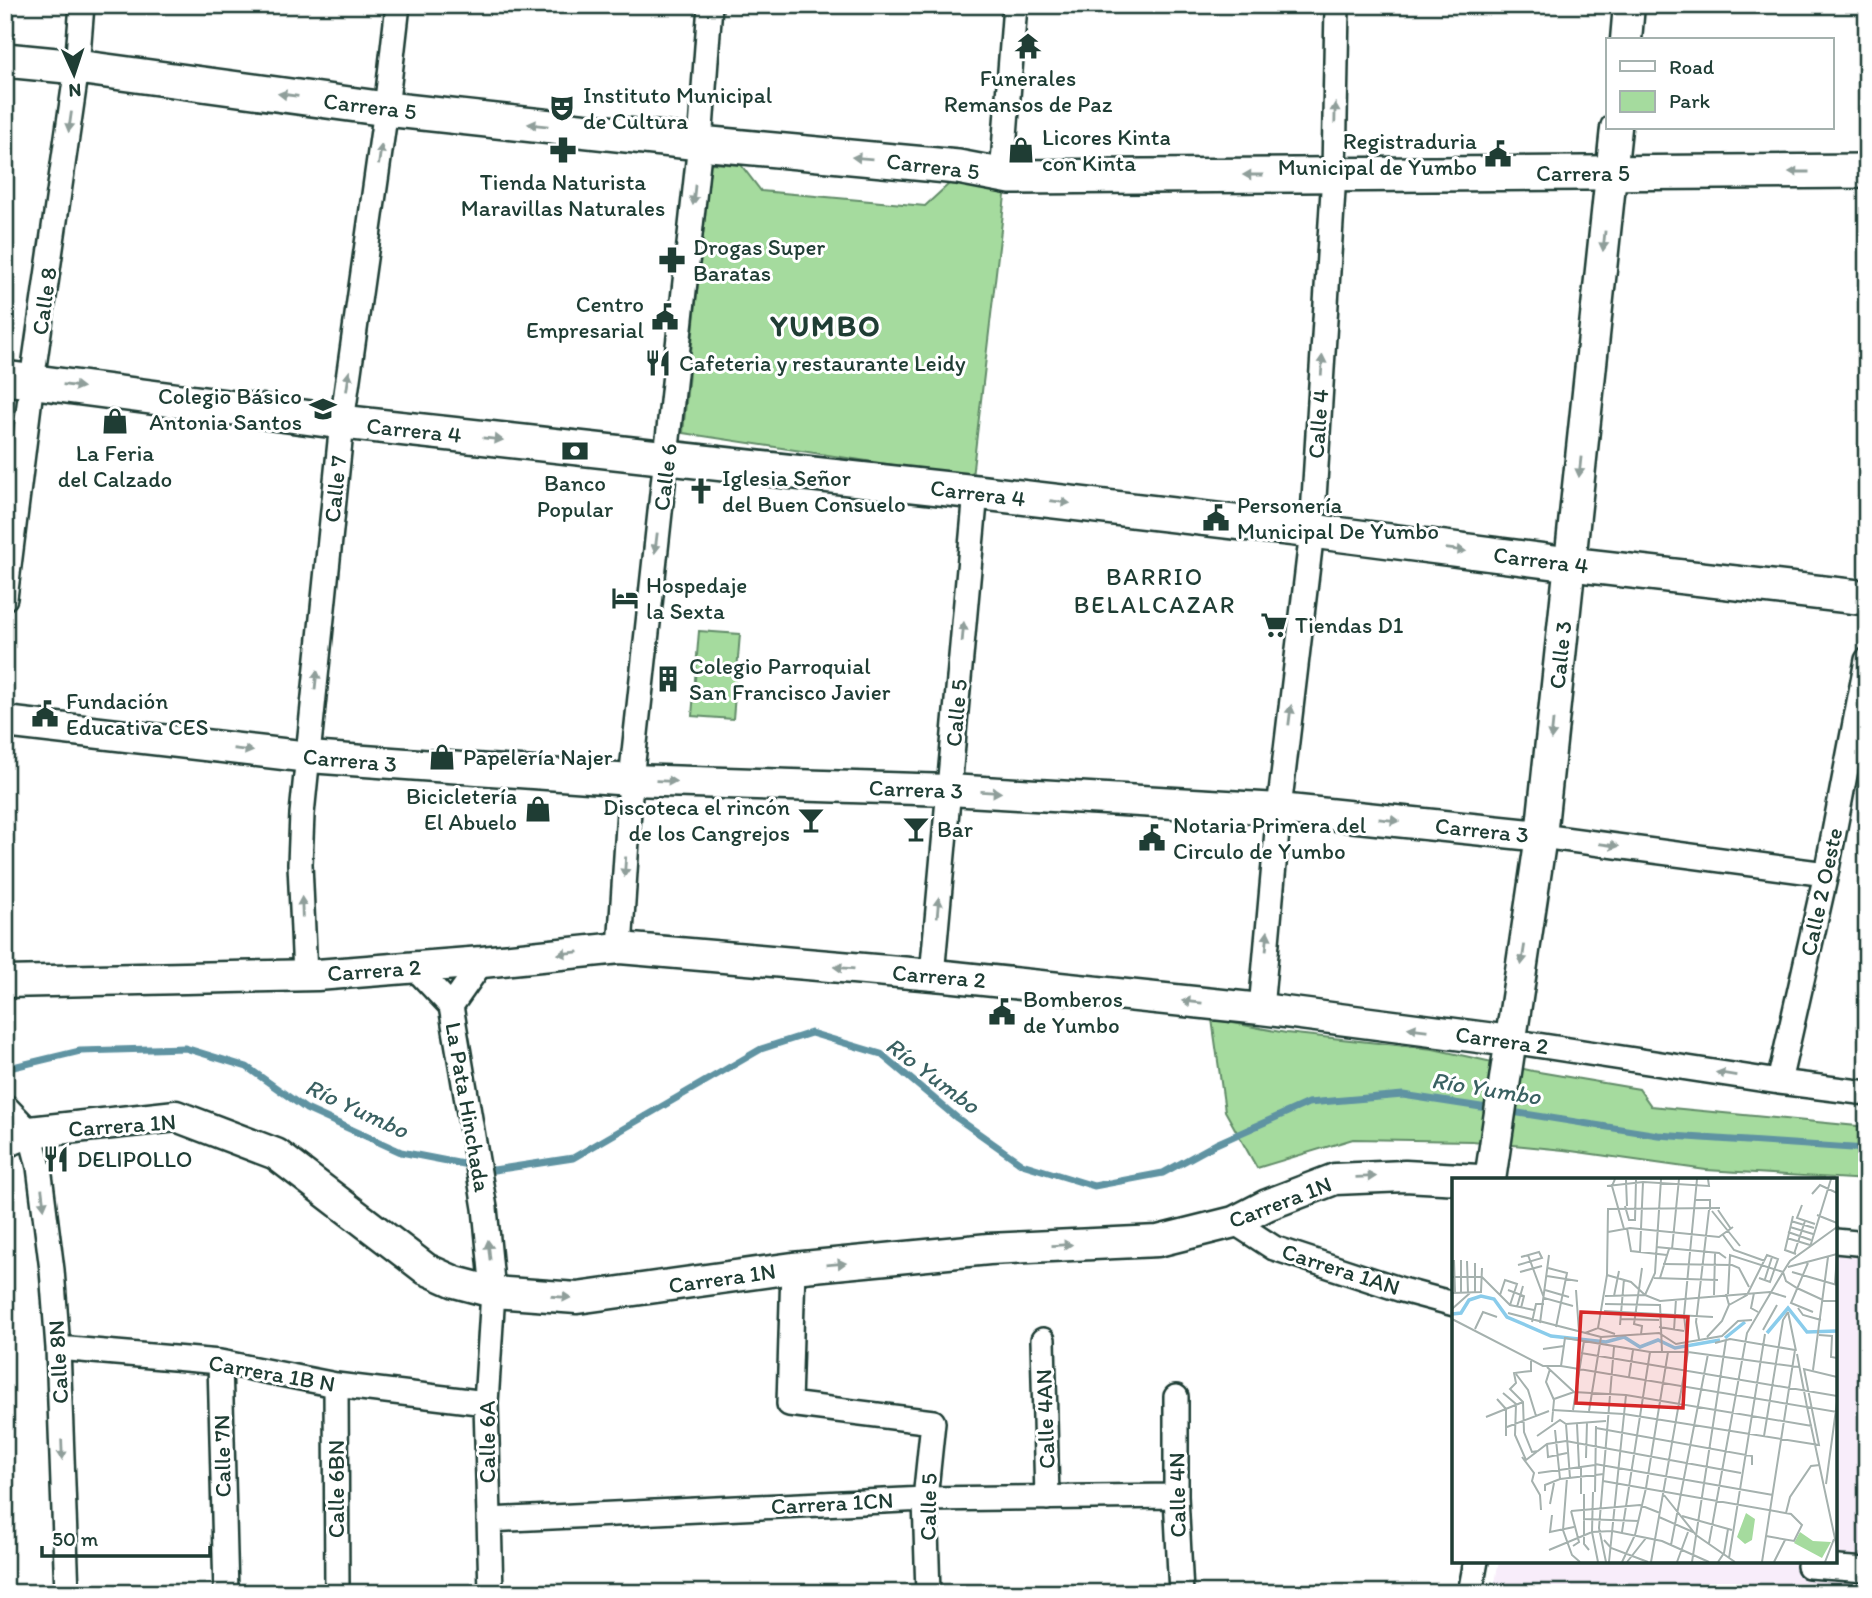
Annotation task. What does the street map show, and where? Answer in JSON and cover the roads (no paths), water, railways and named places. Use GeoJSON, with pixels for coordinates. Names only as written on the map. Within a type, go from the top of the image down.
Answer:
{"type":"FeatureCollection","features":[{"type":"Feature","properties":{"kind":"main road","name":"Carrera 5"},"geometry":{"type":"LineString","coordinates":[[5,60],[77,67],[386,109],[700,143],[958,167],[1002,176],[1867,171]]}},
{"type":"Feature","properties":{"kind":"main road","name":"Carrera 4"},"geometry":{"type":"LineString","coordinates":[[19,379],[342,422],[976,492],[1312,531],[1570,565],[1867,598]]}},
{"type":"Feature","properties":{"kind":"street","name":"Calle 8"},"geometry":{"type":"LineString","coordinates":[[5,597],[19,379],[77,67],[82,5]]}},
{"type":"Feature","properties":{"kind":"street","name":"Calle 7"},"geometry":{"type":"LineString","coordinates":[[305,975],[300,864],[302,814],[342,422],[398,5]]}},
{"type":"Feature","properties":{"kind":"street","name":"Calle 6"},"geometry":{"type":"LineString","coordinates":[[620,948],[631,780],[700,143],[709,5]]}},
{"type":"Feature","properties":{"kind":"street"},"geometry":{"type":"LineString","coordinates":[[1002,176],[1015,5]]}},
{"type":"Feature","properties":{"kind":"street","name":"Calle 4"},"geometry":{"type":"LineString","coordinates":[[1261,1009],[1279,809],[1312,531],[1334,174],[1337,5]]}},
{"type":"Feature","properties":{"kind":"street"},"geometry":{"type":"LineString","coordinates":[[1626,38],[1629,5]]}},
{"type":"Feature","properties":{"kind":"street","name":"Calle 3"},"geometry":{"type":"LineString","coordinates":[[1486,1176],[1510,1041],[1541,836],[1616,130]]}},
{"type":"Feature","properties":{"kind":"street","name":"Calle 5"},"geometry":{"type":"LineString","coordinates":[[932,975],[976,492]]}},
{"type":"Feature","properties":{"kind":"street","name":"Calle 2 Oeste"},"geometry":{"type":"LineString","coordinates":[[1779,1082],[1826,874],[1867,660]]}},
{"type":"Feature","properties":{"kind":"street","name":"Carrera 3"},"geometry":{"type":"LineString","coordinates":[[5,722],[309,757],[631,780],[948,790],[1279,809],[1541,836],[1826,874]]}},
{"type":"Feature","properties":{"kind":"street","name":"Carrera 2"},"geometry":{"type":"LineString","coordinates":[[5,982],[305,975],[482,962],[620,948],[932,975],[1261,1009],[1510,1041],[1867,1093]]}},
{"type":"Feature","properties":{"kind":"street","name":"La Pata Hinchada"},"geometry":{"type":"LineString","coordinates":[[451,1006],[482,962]]}},
{"type":"Feature","properties":{"kind":"street","name":"La Pata Hinchada"},"geometry":{"type":"LineString","coordinates":[[414,967],[451,1006],[485,1208],[493,1292]]}},
{"type":"Feature","properties":{"kind":"street"},"geometry":{"type":"LineString","coordinates":[[5,1106],[18,1137]]}},
{"type":"Feature","properties":{"kind":"street","name":"Carrera 1N"},"geometry":{"type":"LineString","coordinates":[[18,1137],[176,1116],[276,1154],[426,1269],[455,1282],[493,1292],[578,1298],[793,1268],[989,1249],[1158,1241],[1234,1222],[1266,1205],[1335,1179],[1486,1176]]}},
{"type":"Feature","properties":{"kind":"street","name":"Calle 8N"},"geometry":{"type":"LineString","coordinates":[[18,1137],[39,1167],[52,1270],[58,1348],[67,1593]]}},
{"type":"Feature","properties":{"kind":"street","name":"Carrera 1AN"},"geometry":{"type":"LineString","coordinates":[[1234,1222],[1274,1248],[1452,1303]]}},
{"type":"Feature","properties":{"kind":"street"},"geometry":{"type":"LineString","coordinates":[[1837,1241],[1867,1244]]}},
{"type":"Feature","properties":{"kind":"street","name":"Calle 5"},"geometry":{"type":"LineString","coordinates":[[793,1268],[789,1404],[933,1422],[925,1499],[928,1593]]}},
{"type":"Feature","properties":{"kind":"street","name":"Calle 6A"},"geometry":{"type":"LineString","coordinates":[[491,1593],[486,1402],[493,1292]]}},
{"type":"Feature","properties":{"kind":"street","name":"Calle 4AN"},"geometry":{"type":"LineString","coordinates":[[1043,1340],[1047,1498]]}},
{"type":"Feature","properties":{"kind":"street","name":"Carrera 1B N"},"geometry":{"type":"LineString","coordinates":[[58,1348],[220,1362],[336,1385],[486,1402]]}},
{"type":"Feature","properties":{"kind":"street","name":"Calle 7N"},"geometry":{"type":"LineString","coordinates":[[220,1362],[226,1593]]}},
{"type":"Feature","properties":{"kind":"street","name":"Calle 6BN"},"geometry":{"type":"LineString","coordinates":[[336,1385],[337,1593]]}},
{"type":"Feature","properties":{"kind":"street","name":"Calle 4N"},"geometry":{"type":"LineString","coordinates":[[1176,1397],[1176,1496],[1181,1593]]}},
{"type":"Feature","properties":{"kind":"street","name":"Carrera 1CN"},"geometry":{"type":"LineString","coordinates":[[489,1520],[925,1499],[1176,1496]]}},
{"type":"Feature","properties":{"kind":"street"},"geometry":{"type":"LineString","coordinates":[[1470,1593],[1476,1563]]}},
{"type":"Feature","properties":{"kind":"street"},"geometry":{"type":"LineString","coordinates":[[1809,1566],[1867,1570]]}},
{"type":"Feature","properties":{"kind":"waterway","name":"Río Yumbo"},"geometry":{"type":"LineString","coordinates":[[5,1069],[80,1051],[185,1048],[247,1067],[306,1109],[401,1152],[494,1170],[573,1158],[761,1049],[811,1033],[881,1054],[957,1118],[1022,1164],[1094,1186],[1163,1173],[1216,1144],[1308,1103],[1403,1095],[1494,1109]]}},
{"type":"Feature","properties":{"kind":"waterway","name":"Río Yumbo"},"geometry":{"type":"LineString","coordinates":[[1506,1111],[1658,1135],[1867,1149]]}},
{"type":"Feature","properties":{"kind":"place","name":"Funerales Remansos de Paz"},"geometry":{"type":"Point","coordinates":[1028,46]}},
{"type":"Feature","properties":{"kind":"place","name":"Instituto Municipal de Cultura"},"geometry":{"type":"Point","coordinates":[562,108]}},
{"type":"Feature","properties":{"kind":"place","name":"Tienda Naturista Maravillas Naturales"},"geometry":{"type":"Point","coordinates":[563,150]}},
{"type":"Feature","properties":{"kind":"place","name":"Licores Kinta con Kinta"},"geometry":{"type":"Point","coordinates":[1021,150]}},
{"type":"Feature","properties":{"kind":"place","name":"Registraduria Municipal de Yumbo"},"geometry":{"type":"Point","coordinates":[1498,154]}},
{"type":"Feature","properties":{"kind":"place","name":"Drogas Super Baratas"},"geometry":{"type":"Point","coordinates":[672,260]}},
{"type":"Feature","properties":{"kind":"place","name":"Centro Empresarial"},"geometry":{"type":"Point","coordinates":[665,317]}},
{"type":"Feature","properties":{"kind":"place","name":"Cafeteria y restaurante Leidy"},"geometry":{"type":"Point","coordinates":[658,363]}},
{"type":"Feature","properties":{"kind":"place","name":"Colegio Básico Antonia Santos"},"geometry":{"type":"Point","coordinates":[323,409]}},
{"type":"Feature","properties":{"kind":"place","name":"La Feria del Calzado"},"geometry":{"type":"Point","coordinates":[115,421]}},
{"type":"Feature","properties":{"kind":"place","name":"Banco Popular"},"geometry":{"type":"Point","coordinates":[575,451]}},
{"type":"Feature","properties":{"kind":"place","name":"Iglesia Señor del Buen Consuelo"},"geometry":{"type":"Point","coordinates":[701,491]}},
{"type":"Feature","properties":{"kind":"place","name":"Personería Municipal De Yumbo"},"geometry":{"type":"Point","coordinates":[1216,518]}},
{"type":"Feature","properties":{"kind":"place","name":"Hospedaje la Sexta"},"geometry":{"type":"Point","coordinates":[625,598]}},
{"type":"Feature","properties":{"kind":"place","name":"Tiendas D1"},"geometry":{"type":"Point","coordinates":[1274,625]}},
{"type":"Feature","properties":{"kind":"place","name":"Colegio Parroquial San Francisco Javier"},"geometry":{"type":"Point","coordinates":[668,679]}},
{"type":"Feature","properties":{"kind":"place","name":"Fundación Educativa CES"},"geometry":{"type":"Point","coordinates":[45,714]}},
{"type":"Feature","properties":{"kind":"place","name":"Papelería Najer"},"geometry":{"type":"Point","coordinates":[442,757]}},
{"type":"Feature","properties":{"kind":"place","name":"Bicicletería El Abuelo"},"geometry":{"type":"Point","coordinates":[538,809]}},
{"type":"Feature","properties":{"kind":"place","name":"Discoteca el rincón de los Cangrejos"},"geometry":{"type":"Point","coordinates":[811,820]}},
{"type":"Feature","properties":{"kind":"place","name":"Bar"},"geometry":{"type":"Point","coordinates":[916,829]}},
{"type":"Feature","properties":{"kind":"place","name":"Notaria Primera del Circulo de Yumbo"},"geometry":{"type":"Point","coordinates":[1152,838]}},
{"type":"Feature","properties":{"kind":"place","name":"Bomberos de Yumbo"},"geometry":{"type":"Point","coordinates":[1002,1012]}},
{"type":"Feature","properties":{"kind":"place","name":"DELIPOLLO"},"geometry":{"type":"Point","coordinates":[56,1159]}},
{"type":"Feature","properties":{"kind":"district","name":"YUMBO"},"geometry":{"type":"Point","coordinates":[826,325]}},
{"type":"Feature","properties":{"kind":"district","name":"BARRIO BELALCAZAR"},"geometry":{"type":"Point","coordinates":[1155,590]}}]}
